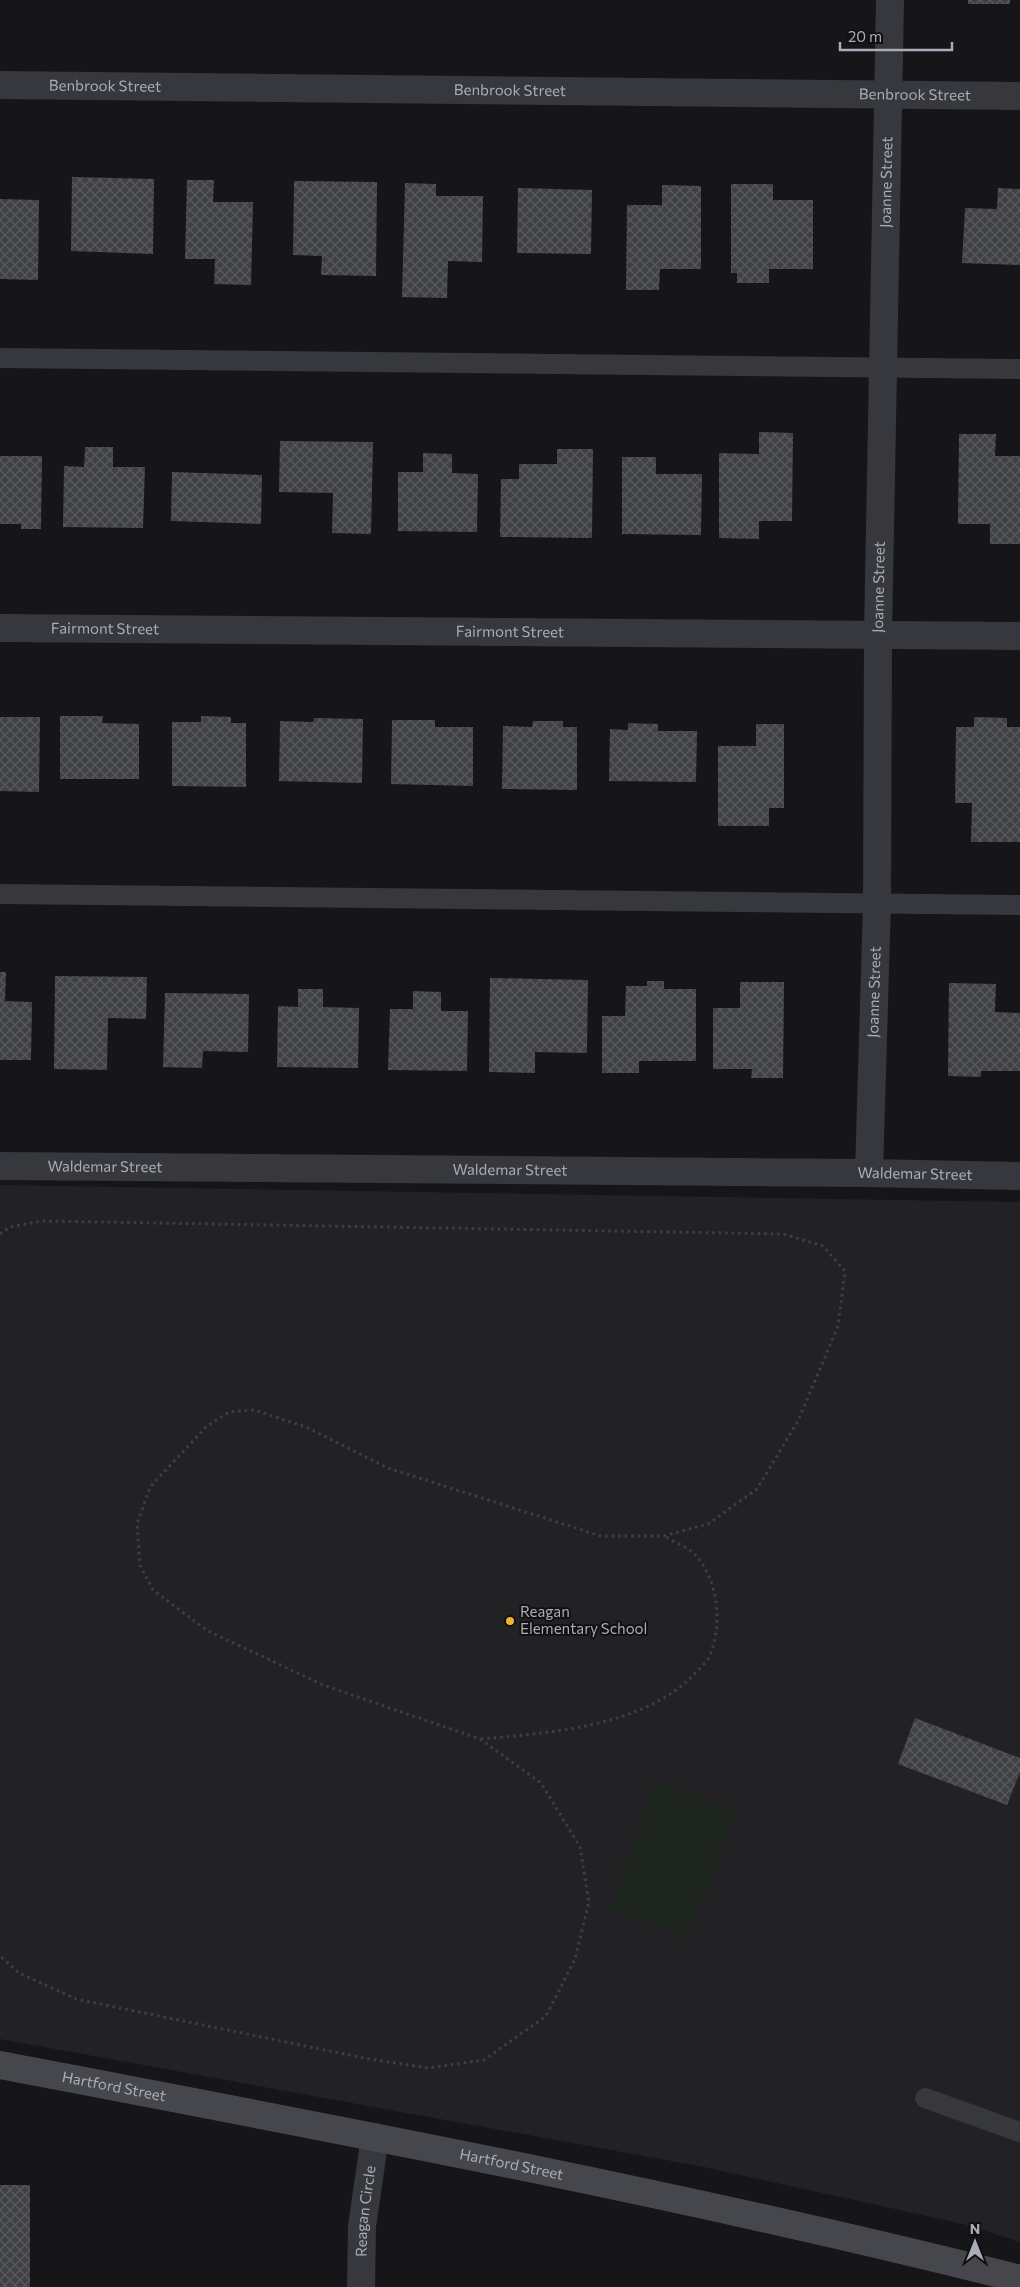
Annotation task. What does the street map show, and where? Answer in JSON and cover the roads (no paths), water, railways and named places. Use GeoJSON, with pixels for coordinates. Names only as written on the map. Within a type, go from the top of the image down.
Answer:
{"type":"FeatureCollection","features":[{"type":"Feature","properties":{"kind":"street","name":"Joanne Street"},"geometry":{"type":"LineString","coordinates":[[870,1173],[878,903],[878,634],[890,0]]}},
{"type":"Feature","properties":{"kind":"street","name":"Benbrook Street"},"geometry":{"type":"LineString","coordinates":[[0,85],[1020,96]]}},
{"type":"Feature","properties":{"kind":"street","name":"Fairmont Street"},"geometry":{"type":"LineString","coordinates":[[0,628],[1020,636]]}},
{"type":"Feature","properties":{"kind":"street","name":"Waldemar Street"},"geometry":{"type":"LineString","coordinates":[[0,1166],[870,1173],[1020,1176]]}},
{"type":"Feature","properties":{"kind":"street","name":"Hartford Street"},"geometry":{"type":"LineString","coordinates":[[0,2066],[375,2137],[725,2208],[1020,2279]]}},
{"type":"Feature","properties":{"kind":"street","name":"Reagan Circle"},"geometry":{"type":"LineString","coordinates":[[360,2287],[362,2226],[375,2137]]}},
{"type":"Feature","properties":{"kind":"lane"},"geometry":{"type":"LineString","coordinates":[[0,358],[1020,369]]}},
{"type":"Feature","properties":{"kind":"lane"},"geometry":{"type":"LineString","coordinates":[[0,894],[1020,905]]}},
{"type":"Feature","properties":{"kind":"lane"},"geometry":{"type":"LineString","coordinates":[[925,2098],[1020,2132]]}},
{"type":"Feature","properties":{"kind":"place","name":"Reagan Elementary School"},"geometry":{"type":"Point","coordinates":[510,1621]}}]}
